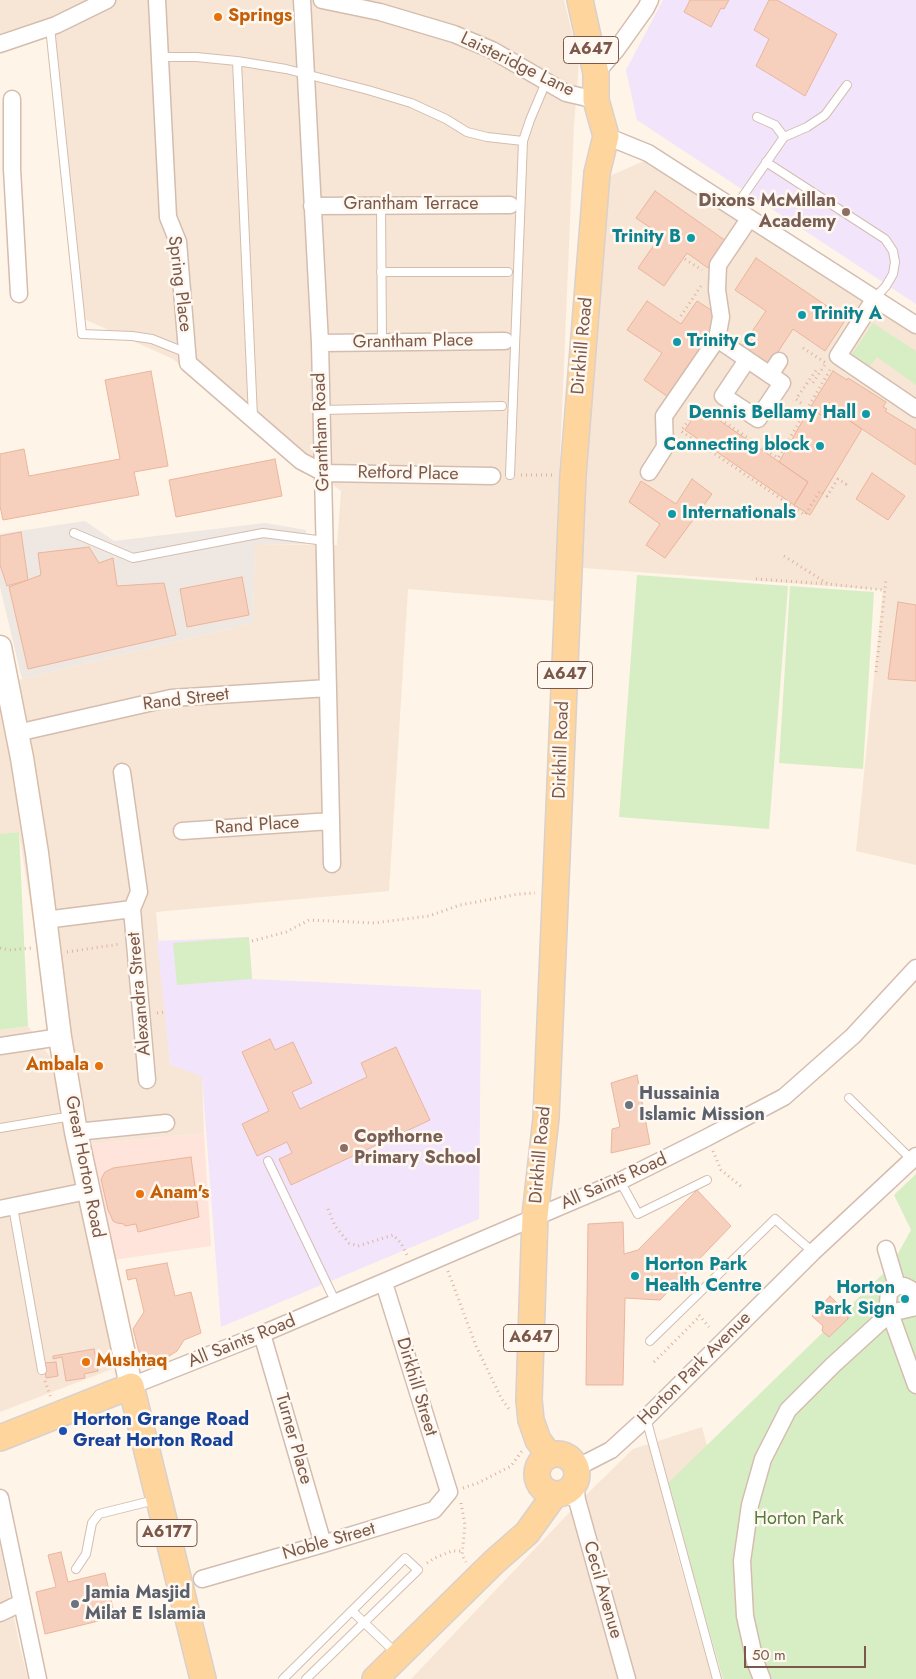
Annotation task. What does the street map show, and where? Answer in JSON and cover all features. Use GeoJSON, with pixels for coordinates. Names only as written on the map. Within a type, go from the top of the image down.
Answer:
{"type":"FeatureCollection","features":[{"type":"Feature","properties":{"kind":"main road","name":"A647"},"geometry":{"type":"LineString","coordinates":[[580,0],[596,73],[596,100],[606,136]]}},
{"type":"Feature","properties":{"kind":"main road","name":"Dirkhill Road"},"geometry":{"type":"LineString","coordinates":[[535,1216],[546,1118],[573,475],[596,173],[606,136]]}},
{"type":"Feature","properties":{"kind":"main road","name":"A647"},"geometry":{"type":"LineString","coordinates":[[535,1216],[529,1400],[531,1420],[538,1440],[549,1455],[540,1464],[564,1486]]}},
{"type":"Feature","properties":{"kind":"main road"},"geometry":{"type":"LineString","coordinates":[[0,1438],[131,1386]]}},
{"type":"Feature","properties":{"kind":"main road","name":"Great Horton Road"},"geometry":{"type":"LineString","coordinates":[[131,1386],[204,1679]]}},
{"type":"Feature","properties":{"kind":"main road","name":"Horton Park Avenue"},"geometry":{"type":"LineString","coordinates":[[375,1679],[494,1562],[527,1533],[564,1486]]}},
{"type":"Feature","properties":{"kind":"street"},"geometry":{"type":"LineString","coordinates":[[0,44],[50,27],[107,0]]}},
{"type":"Feature","properties":{"kind":"street","name":"Spring Place"},"geometry":{"type":"LineString","coordinates":[[156,0],[168,217],[178,242],[188,363],[301,461],[324,473]]}},
{"type":"Feature","properties":{"kind":"street","name":"Grantham Road"},"geometry":{"type":"LineString","coordinates":[[302,0],[320,343],[332,864]]}},
{"type":"Feature","properties":{"kind":"street","name":"Laisteridge Lane"},"geometry":{"type":"LineString","coordinates":[[322,0],[378,6],[492,50],[566,93],[596,100]]}},
{"type":"Feature","properties":{"kind":"street"},"geometry":{"type":"LineString","coordinates":[[596,73],[616,50],[650,0]]}},
{"type":"Feature","properties":{"kind":"street"},"geometry":{"type":"LineString","coordinates":[[12,99],[12,170],[8,261],[19,294]]}},
{"type":"Feature","properties":{"kind":"street"},"geometry":{"type":"LineString","coordinates":[[606,136],[648,153],[916,325]]}},
{"type":"Feature","properties":{"kind":"street","name":"Grantham Terrace"},"geometry":{"type":"LineString","coordinates":[[312,206],[510,205]]}},
{"type":"Feature","properties":{"kind":"street"},"geometry":{"type":"LineString","coordinates":[[649,472],[665,447],[664,416],[717,339],[721,316],[717,290],[718,265],[749,219]]}},
{"type":"Feature","properties":{"kind":"street"},"geometry":{"type":"LineString","coordinates":[[875,298],[838,356],[916,408]]}},
{"type":"Feature","properties":{"kind":"street"},"geometry":{"type":"LineString","coordinates":[[717,339],[782,383],[758,419],[723,396],[747,360]]}},
{"type":"Feature","properties":{"kind":"street","name":"Grantham Place"},"geometry":{"type":"LineString","coordinates":[[320,343],[506,341]]}},
{"type":"Feature","properties":{"kind":"street"},"geometry":{"type":"LineString","coordinates":[[770,376],[779,361]]}},
{"type":"Feature","properties":{"kind":"street","name":"Retford Place"},"geometry":{"type":"LineString","coordinates":[[324,473],[492,476]]}},
{"type":"Feature","properties":{"kind":"street","name":"Great Horton Road"},"geometry":{"type":"LineString","coordinates":[[0,647],[17,733],[37,854],[60,1037],[74,1124],[87,1191],[131,1386]]}},
{"type":"Feature","properties":{"kind":"street","name":"Rand Street"},"geometry":{"type":"LineString","coordinates":[[17,733],[172,698],[328,688]]}},
{"type":"Feature","properties":{"kind":"street","name":"Alexandra Street"},"geometry":{"type":"LineString","coordinates":[[122,772],[138,892],[132,909],[147,1080]]}},
{"type":"Feature","properties":{"kind":"street","name":"Rand Place"},"geometry":{"type":"LineString","coordinates":[[182,831],[331,822]]}},
{"type":"Feature","properties":{"kind":"street","name":"Alexandra Street"},"geometry":{"type":"LineString","coordinates":[[45,920],[132,909]]}},
{"type":"Feature","properties":{"kind":"street","name":"All Saints Road"},"geometry":{"type":"LineString","coordinates":[[131,1386],[384,1283],[535,1216],[620,1181],[784,1097],[853,1036],[916,968]]}},
{"type":"Feature","properties":{"kind":"street"},"geometry":{"type":"LineString","coordinates":[[0,1046],[60,1037]]}},
{"type":"Feature","properties":{"kind":"street"},"geometry":{"type":"LineString","coordinates":[[74,1124],[166,1123]]}},
{"type":"Feature","properties":{"kind":"street","name":"Horton Park Avenue"},"geometry":{"type":"LineString","coordinates":[[564,1486],[612,1450],[813,1252],[865,1208],[914,1158]]}},
{"type":"Feature","properties":{"kind":"street"},"geometry":{"type":"LineString","coordinates":[[7,1208],[87,1191]]}},
{"type":"Feature","properties":{"kind":"street"},"geometry":{"type":"LineString","coordinates":[[886,1249],[897,1286]]}},
{"type":"Feature","properties":{"kind":"street","name":"Dirkhill Street"},"geometry":{"type":"LineString","coordinates":[[384,1283],[449,1492]]}},
{"type":"Feature","properties":{"kind":"street"},"geometry":{"type":"LineString","coordinates":[[916,1300],[910,1289],[904,1286],[897,1286],[889,1292],[888,1303],[890,1313],[916,1385]]}},
{"type":"Feature","properties":{"kind":"street"},"geometry":{"type":"LineString","coordinates":[[762,1679],[755,1661],[746,1616],[742,1561],[750,1505],[763,1459],[788,1410],[833,1365],[890,1313],[916,1307]]}},
{"type":"Feature","properties":{"kind":"street","name":"Turner Place"},"geometry":{"type":"LineString","coordinates":[[262,1334],[323,1544]]}},
{"type":"Feature","properties":{"kind":"street","name":"Cecil Avenue"},"geometry":{"type":"LineString","coordinates":[[564,1486],[627,1679]]}},
{"type":"Feature","properties":{"kind":"street","name":"Noble Street"},"geometry":{"type":"LineString","coordinates":[[202,1579],[434,1510],[449,1492]]}},
{"type":"Feature","properties":{"kind":"street"},"geometry":{"type":"LineString","coordinates":[[0,1498],[2,1525],[38,1679]]}},
{"type":"Feature","properties":{"kind":"street"},"geometry":{"type":"LineString","coordinates":[[0,1614],[21,1603]]}},
{"type":"Feature","properties":{"kind":"lane"},"geometry":{"type":"LineString","coordinates":[[50,27],[82,334],[132,336],[152,339],[187,353]]}},
{"type":"Feature","properties":{"kind":"lane"},"geometry":{"type":"LineString","coordinates":[[159,57],[196,57],[237,61],[306,74],[368,90],[411,104],[446,119],[467,132],[487,137],[523,141]]}},
{"type":"Feature","properties":{"kind":"lane"},"geometry":{"type":"LineString","coordinates":[[237,61],[253,419]]}},
{"type":"Feature","properties":{"kind":"lane"},"geometry":{"type":"LineString","coordinates":[[510,474],[523,141],[546,82]]}},
{"type":"Feature","properties":{"kind":"lane"},"geometry":{"type":"LineString","coordinates":[[734,209],[784,137],[807,127],[825,114],[847,85]]}},
{"type":"Feature","properties":{"kind":"lane"},"geometry":{"type":"LineString","coordinates":[[757,117],[775,126],[784,137]]}},
{"type":"Feature","properties":{"kind":"lane"},"geometry":{"type":"LineString","coordinates":[[766,162],[885,239],[893,251],[895,262],[893,274],[886,286],[875,298]]}},
{"type":"Feature","properties":{"kind":"lane"},"geometry":{"type":"LineString","coordinates":[[381,205],[382,342]]}},
{"type":"Feature","properties":{"kind":"lane"},"geometry":{"type":"LineString","coordinates":[[381,272],[508,272]]}},
{"type":"Feature","properties":{"kind":"lane"},"geometry":{"type":"LineString","coordinates":[[322,410],[502,406]]}},
{"type":"Feature","properties":{"kind":"lane"},"geometry":{"type":"LineString","coordinates":[[74,533],[133,558],[263,533],[325,541]]}},
{"type":"Feature","properties":{"kind":"lane"},"geometry":{"type":"LineString","coordinates":[[849,1098],[914,1158]]}},
{"type":"Feature","properties":{"kind":"lane"},"geometry":{"type":"LineString","coordinates":[[0,1128],[74,1124]]}},
{"type":"Feature","properties":{"kind":"lane"},"geometry":{"type":"LineString","coordinates":[[268,1161],[336,1303]]}},
{"type":"Feature","properties":{"kind":"lane"},"geometry":{"type":"LineString","coordinates":[[620,1181],[638,1214],[706,1180]]}},
{"type":"Feature","properties":{"kind":"lane"},"geometry":{"type":"LineString","coordinates":[[7,1208],[42,1370]]}},
{"type":"Feature","properties":{"kind":"lane"},"geometry":{"type":"LineString","coordinates":[[650,1341],[774,1219],[813,1252]]}},
{"type":"Feature","properties":{"kind":"lane"},"geometry":{"type":"LineString","coordinates":[[646,1418],[717,1679]]}},
{"type":"Feature","properties":{"kind":"lane"},"geometry":{"type":"LineString","coordinates":[[76,1569],[86,1554],[92,1523],[99,1514],[159,1499]]}},
{"type":"Feature","properties":{"kind":"lane"},"geometry":{"type":"LineString","coordinates":[[283,1679],[405,1558],[418,1570],[306,1679]]}},
{"type":"Feature","properties":{"kind":"lane"},"geometry":{"type":"LineString","coordinates":[[352,1611],[399,1655]]}},
{"type":"Feature","properties":{"kind":"path"},"geometry":{"type":"LineString","coordinates":[[685,259],[709,275]]}},
{"type":"Feature","properties":{"kind":"path"},"geometry":{"type":"LineString","coordinates":[[803,348],[826,363],[812,384]]}},
{"type":"Feature","properties":{"kind":"path"},"geometry":{"type":"LineString","coordinates":[[819,388],[838,356]]}},
{"type":"Feature","properties":{"kind":"path"},"geometry":{"type":"LineString","coordinates":[[801,403],[796,399],[817,369]]}},
{"type":"Feature","properties":{"kind":"path"},"geometry":{"type":"LineString","coordinates":[[681,431],[805,515],[820,491],[827,496],[838,479],[846,484],[848,482]]}},
{"type":"Feature","properties":{"kind":"path"},"geometry":{"type":"LineString","coordinates":[[510,474],[573,475]]}},
{"type":"Feature","properties":{"kind":"path"},"geometry":{"type":"LineString","coordinates":[[784,556],[828,584]]}},
{"type":"Feature","properties":{"kind":"path"},"geometry":{"type":"LineString","coordinates":[[876,672],[883,590],[886,579]]}},
{"type":"Feature","properties":{"kind":"path"},"geometry":{"type":"LineString","coordinates":[[756,580],[828,584],[883,590]]}},
{"type":"Feature","properties":{"kind":"path"},"geometry":{"type":"LineString","coordinates":[[252,941],[286,932],[308,920],[384,922],[429,916],[460,905],[519,894]]}},
{"type":"Feature","properties":{"kind":"path"},"geometry":{"type":"LineString","coordinates":[[706,1138],[722,1170],[743,1188]]}},
{"type":"Feature","properties":{"kind":"path"},"geometry":{"type":"LineString","coordinates":[[328,1209],[335,1226],[349,1243],[358,1246],[393,1235],[401,1243],[415,1269]]}},
{"type":"Feature","properties":{"kind":"path"},"geometry":{"type":"LineString","coordinates":[[443,1256],[476,1346],[501,1398],[512,1413]]}},
{"type":"Feature","properties":{"kind":"path"},"geometry":{"type":"LineString","coordinates":[[689,1303],[709,1327]]}},
{"type":"Feature","properties":{"kind":"path"},"geometry":{"type":"LineString","coordinates":[[654,1362],[700,1316]]}},
{"type":"Feature","properties":{"kind":"path"},"geometry":{"type":"LineString","coordinates":[[42,1370],[56,1416]]}},
{"type":"Feature","properties":{"kind":"path"},"geometry":{"type":"LineString","coordinates":[[449,1492],[478,1483],[511,1466],[524,1448]]}},
{"type":"Feature","properties":{"kind":"path"},"geometry":{"type":"LineString","coordinates":[[449,1492],[462,1504],[465,1525],[462,1555],[477,1579]]}},
{"type":"Feature","properties":{"kind":"path"},"geometry":{"type":"LineString","coordinates":[[418,1570],[435,1558],[452,1551],[462,1550]]}},
{"type":"Feature","properties":{"kind":"shaded area"},"geometry":{"type":"Polygon","coordinates":[[[0,0],[564,0],[579,61],[574,126],[554,601],[408,589],[389,891],[156,912],[170,1064],[202,1076],[204,1133],[91,1144],[51,1061],[120,1366],[0,1412],[0,1030],[28,1026],[50,1057],[33,921],[19,832],[0,835],[0,678],[14,681],[253,623],[255,544],[337,545],[341,491],[173,359],[84,319],[55,35],[0,41],[0,0]]]}},
{"type":"Feature","properties":{"kind":"shaded area","name":"Dixons McMillan Academy"},"geometry":{"type":"Polygon","coordinates":[[[663,0],[916,0],[916,304],[637,120],[626,70],[663,0]]]}},
{"type":"Feature","properties":{"kind":"shaded area"},"geometry":{"type":"Polygon","coordinates":[[[653,157],[916,326],[916,865],[856,851],[883,590],[570,567],[596,182],[653,157]]]}},
{"type":"Feature","properties":{"kind":"shaded area"},"geometry":{"type":"Polygon","coordinates":[[[85,521],[114,541],[265,523],[306,530],[305,544],[255,544],[253,623],[22,679],[0,587],[0,534],[85,521]]]}},
{"type":"Feature","properties":{"kind":"shaded area","name":"Copthorne Primary School"},"geometry":{"type":"Polygon","coordinates":[[[249,937],[252,979],[481,990],[479,1219],[221,1327],[202,1077],[170,1064],[157,941],[249,937]]]}},
{"type":"Feature","properties":{"kind":"shaded area"},"geometry":{"type":"Polygon","coordinates":[[[204,1133],[211,1246],[113,1260],[91,1144],[204,1133]]]}},
{"type":"Feature","properties":{"kind":"shaded area"},"geometry":{"type":"Polygon","coordinates":[[[702,1427],[729,1527],[674,1543],[712,1679],[411,1679],[586,1495],[633,1449],[702,1427]]]}},
{"type":"Feature","properties":{"kind":"shaded area"},"geometry":{"type":"Polygon","coordinates":[[[0,1544],[19,1643],[28,1679],[0,1679],[0,1544]]]}},
{"type":"Feature","properties":{"kind":"green space"},"geometry":{"type":"Polygon","coordinates":[[[873,323],[916,351],[916,385],[877,357],[868,369],[850,357],[873,323]]]}},
{"type":"Feature","properties":{"kind":"green space"},"geometry":{"type":"Polygon","coordinates":[[[637,575],[788,586],[769,829],[619,817],[637,575]]]}},
{"type":"Feature","properties":{"kind":"green space"},"geometry":{"type":"Polygon","coordinates":[[[790,586],[874,592],[863,769],[779,763],[790,586]]]}},
{"type":"Feature","properties":{"kind":"green space"},"geometry":{"type":"Polygon","coordinates":[[[19,832],[28,1026],[0,1030],[0,834],[19,832]]]}},
{"type":"Feature","properties":{"kind":"green space"},"geometry":{"type":"Polygon","coordinates":[[[249,937],[252,979],[177,985],[173,943],[249,937]]]}},
{"type":"Feature","properties":{"kind":"green space","name":"Horton Park"},"geometry":{"type":"Polygon","coordinates":[[[916,1174],[916,1679],[723,1679],[667,1484],[891,1266],[911,1230],[894,1195],[916,1174]]]}},
{"type":"Feature","properties":{"kind":"building"},"geometry":{"type":"Polygon","coordinates":[[[690,0],[729,0],[724,9],[721,8],[711,27],[684,12],[690,0]]]}},
{"type":"Feature","properties":{"kind":"building"},"geometry":{"type":"Polygon","coordinates":[[[769,0],[777,0],[837,34],[805,96],[756,66],[769,39],[754,30],[769,0]]]}},
{"type":"Feature","properties":{"kind":"building","name":"Trinity B"},"geometry":{"type":"Polygon","coordinates":[[[655,191],[726,241],[708,268],[687,253],[664,286],[638,268],[661,235],[636,218],[655,191]]]}},
{"type":"Feature","properties":{"kind":"building","name":"Trinity A"},"geometry":{"type":"Polygon","coordinates":[[[756,258],[846,319],[825,351],[793,329],[768,367],[740,349],[766,311],[735,290],[756,258]]]}},
{"type":"Feature","properties":{"kind":"building","name":"Trinity C"},"geometry":{"type":"Polygon","coordinates":[[[647,301],[681,324],[697,301],[725,319],[671,399],[644,380],[662,353],[627,330],[647,301]]]}},
{"type":"Feature","properties":{"kind":"building"},"geometry":{"type":"Polygon","coordinates":[[[151,371],[168,466],[134,472],[139,495],[3,520],[0,506],[0,454],[24,449],[29,476],[120,459],[105,380],[151,371]]]}},
{"type":"Feature","properties":{"kind":"building","name":"Dennis Bellamy Hall"},"geometry":{"type":"Polygon","coordinates":[[[833,371],[847,380],[848,378],[886,402],[883,407],[887,409],[885,411],[916,430],[916,465],[832,409],[826,418],[810,408],[833,371]]]}},
{"type":"Feature","properties":{"kind":"building"},"geometry":{"type":"Polygon","coordinates":[[[700,407],[808,482],[794,505],[685,430],[700,407]]]}},
{"type":"Feature","properties":{"kind":"building","name":"Connecting block"},"geometry":{"type":"Polygon","coordinates":[[[810,408],[826,418],[832,409],[862,429],[810,515],[794,505],[808,482],[779,462],[810,408]]]}},
{"type":"Feature","properties":{"kind":"building"},"geometry":{"type":"Polygon","coordinates":[[[275,459],[282,496],[176,517],[169,480],[275,459]]]}},
{"type":"Feature","properties":{"kind":"building"},"geometry":{"type":"Polygon","coordinates":[[[872,473],[905,496],[888,520],[856,499],[872,473]]]}},
{"type":"Feature","properties":{"kind":"building","name":"Internationals"},"geometry":{"type":"Polygon","coordinates":[[[692,479],[712,494],[665,558],[646,545],[660,524],[629,502],[641,481],[676,504],[692,479]]]}},
{"type":"Feature","properties":{"kind":"building"},"geometry":{"type":"Polygon","coordinates":[[[21,532],[28,580],[7,586],[0,565],[0,536],[21,532]]]}},
{"type":"Feature","properties":{"kind":"building"},"geometry":{"type":"Polygon","coordinates":[[[89,547],[99,563],[113,558],[117,586],[164,583],[176,635],[28,669],[9,587],[41,575],[38,553],[89,547]]]}},
{"type":"Feature","properties":{"kind":"building"},"geometry":{"type":"Polygon","coordinates":[[[242,577],[249,615],[187,627],[180,589],[242,577]]]}},
{"type":"Feature","properties":{"kind":"building"},"geometry":{"type":"Polygon","coordinates":[[[898,602],[916,605],[916,681],[888,679],[898,602]]]}},
{"type":"Feature","properties":{"kind":"building"},"geometry":{"type":"Polygon","coordinates":[[[270,1039],[275,1050],[293,1042],[312,1083],[292,1092],[300,1109],[367,1077],[361,1063],[396,1047],[430,1120],[291,1185],[279,1159],[292,1153],[287,1142],[257,1156],[242,1124],[269,1111],[242,1052],[270,1039]]]}},
{"type":"Feature","properties":{"kind":"building","name":"Hussainia Islamic Mission"},"geometry":{"type":"Polygon","coordinates":[[[637,1075],[650,1144],[611,1153],[612,1129],[620,1127],[611,1083],[637,1075]]]}},
{"type":"Feature","properties":{"kind":"building"},"geometry":{"type":"Polygon","coordinates":[[[191,1157],[199,1217],[138,1232],[136,1224],[125,1226],[113,1221],[108,1210],[101,1179],[105,1172],[113,1168],[191,1157]]]}},
{"type":"Feature","properties":{"kind":"building","name":"Horton Park Health Centre"},"geometry":{"type":"Polygon","coordinates":[[[697,1190],[731,1226],[660,1300],[625,1298],[623,1385],[586,1385],[588,1224],[623,1222],[624,1254],[638,1250],[697,1190]]]}},
{"type":"Feature","properties":{"kind":"building"},"geometry":{"type":"Polygon","coordinates":[[[167,1263],[175,1296],[191,1292],[201,1333],[184,1340],[177,1351],[163,1360],[149,1359],[139,1352],[133,1329],[144,1312],[136,1278],[128,1280],[126,1270],[167,1263]]]}},
{"type":"Feature","properties":{"kind":"building"},"geometry":{"type":"Polygon","coordinates":[[[830,1296],[848,1314],[848,1319],[829,1337],[822,1331],[823,1326],[812,1316],[830,1296]]]}},
{"type":"Feature","properties":{"kind":"building"},"geometry":{"type":"Polygon","coordinates":[[[94,1349],[98,1371],[84,1374],[85,1378],[66,1381],[62,1357],[53,1359],[53,1356],[94,1349]]]}},
{"type":"Feature","properties":{"kind":"building"},"geometry":{"type":"Polygon","coordinates":[[[56,1362],[58,1376],[46,1378],[44,1363],[56,1362]]]}},
{"type":"Feature","properties":{"kind":"building","name":"Jamia Masjid Milat E Islamia"},"geometry":{"type":"Polygon","coordinates":[[[61,1552],[68,1582],[105,1573],[115,1617],[45,1634],[36,1592],[56,1587],[48,1555],[61,1552]]]}},
{"type":"Feature","properties":{"kind":"place","name":"Springs"},"geometry":{"type":"Point","coordinates":[218,17]}},
{"type":"Feature","properties":{"kind":"place","name":"Dixons McMillan Academy"},"geometry":{"type":"Point","coordinates":[846,212]}},
{"type":"Feature","properties":{"kind":"place","name":"Trinity B"},"geometry":{"type":"Point","coordinates":[691,238]}},
{"type":"Feature","properties":{"kind":"place","name":"Trinity A"},"geometry":{"type":"Point","coordinates":[802,315]}},
{"type":"Feature","properties":{"kind":"place","name":"Trinity C"},"geometry":{"type":"Point","coordinates":[677,342]}},
{"type":"Feature","properties":{"kind":"place","name":"Dennis Bellamy Hall"},"geometry":{"type":"Point","coordinates":[866,414]}},
{"type":"Feature","properties":{"kind":"place","name":"Connecting block"},"geometry":{"type":"Point","coordinates":[820,446]}},
{"type":"Feature","properties":{"kind":"place","name":"Internationals"},"geometry":{"type":"Point","coordinates":[672,514]}},
{"type":"Feature","properties":{"kind":"place","name":"Ambala"},"geometry":{"type":"Point","coordinates":[99,1066]}},
{"type":"Feature","properties":{"kind":"place","name":"Hussainia Islamic Mission"},"geometry":{"type":"Point","coordinates":[629,1105]}},
{"type":"Feature","properties":{"kind":"place","name":"Copthorne Primary School"},"geometry":{"type":"Point","coordinates":[344,1148]}},
{"type":"Feature","properties":{"kind":"place","name":"Anam's"},"geometry":{"type":"Point","coordinates":[140,1194]}},
{"type":"Feature","properties":{"kind":"place","name":"Horton Park Health Centre"},"geometry":{"type":"Point","coordinates":[635,1276]}},
{"type":"Feature","properties":{"kind":"place","name":"Horton Park Sign"},"geometry":{"type":"Point","coordinates":[905,1299]}},
{"type":"Feature","properties":{"kind":"place","name":"Mushtaq"},"geometry":{"type":"Point","coordinates":[86,1362]}},
{"type":"Feature","properties":{"kind":"place","name":"Horton Grange Road Great Horton Road"},"geometry":{"type":"Point","coordinates":[63,1431]}},
{"type":"Feature","properties":{"kind":"place","name":"Jamia Masjid Milat E Islamia"},"geometry":{"type":"Point","coordinates":[75,1604]}}]}
